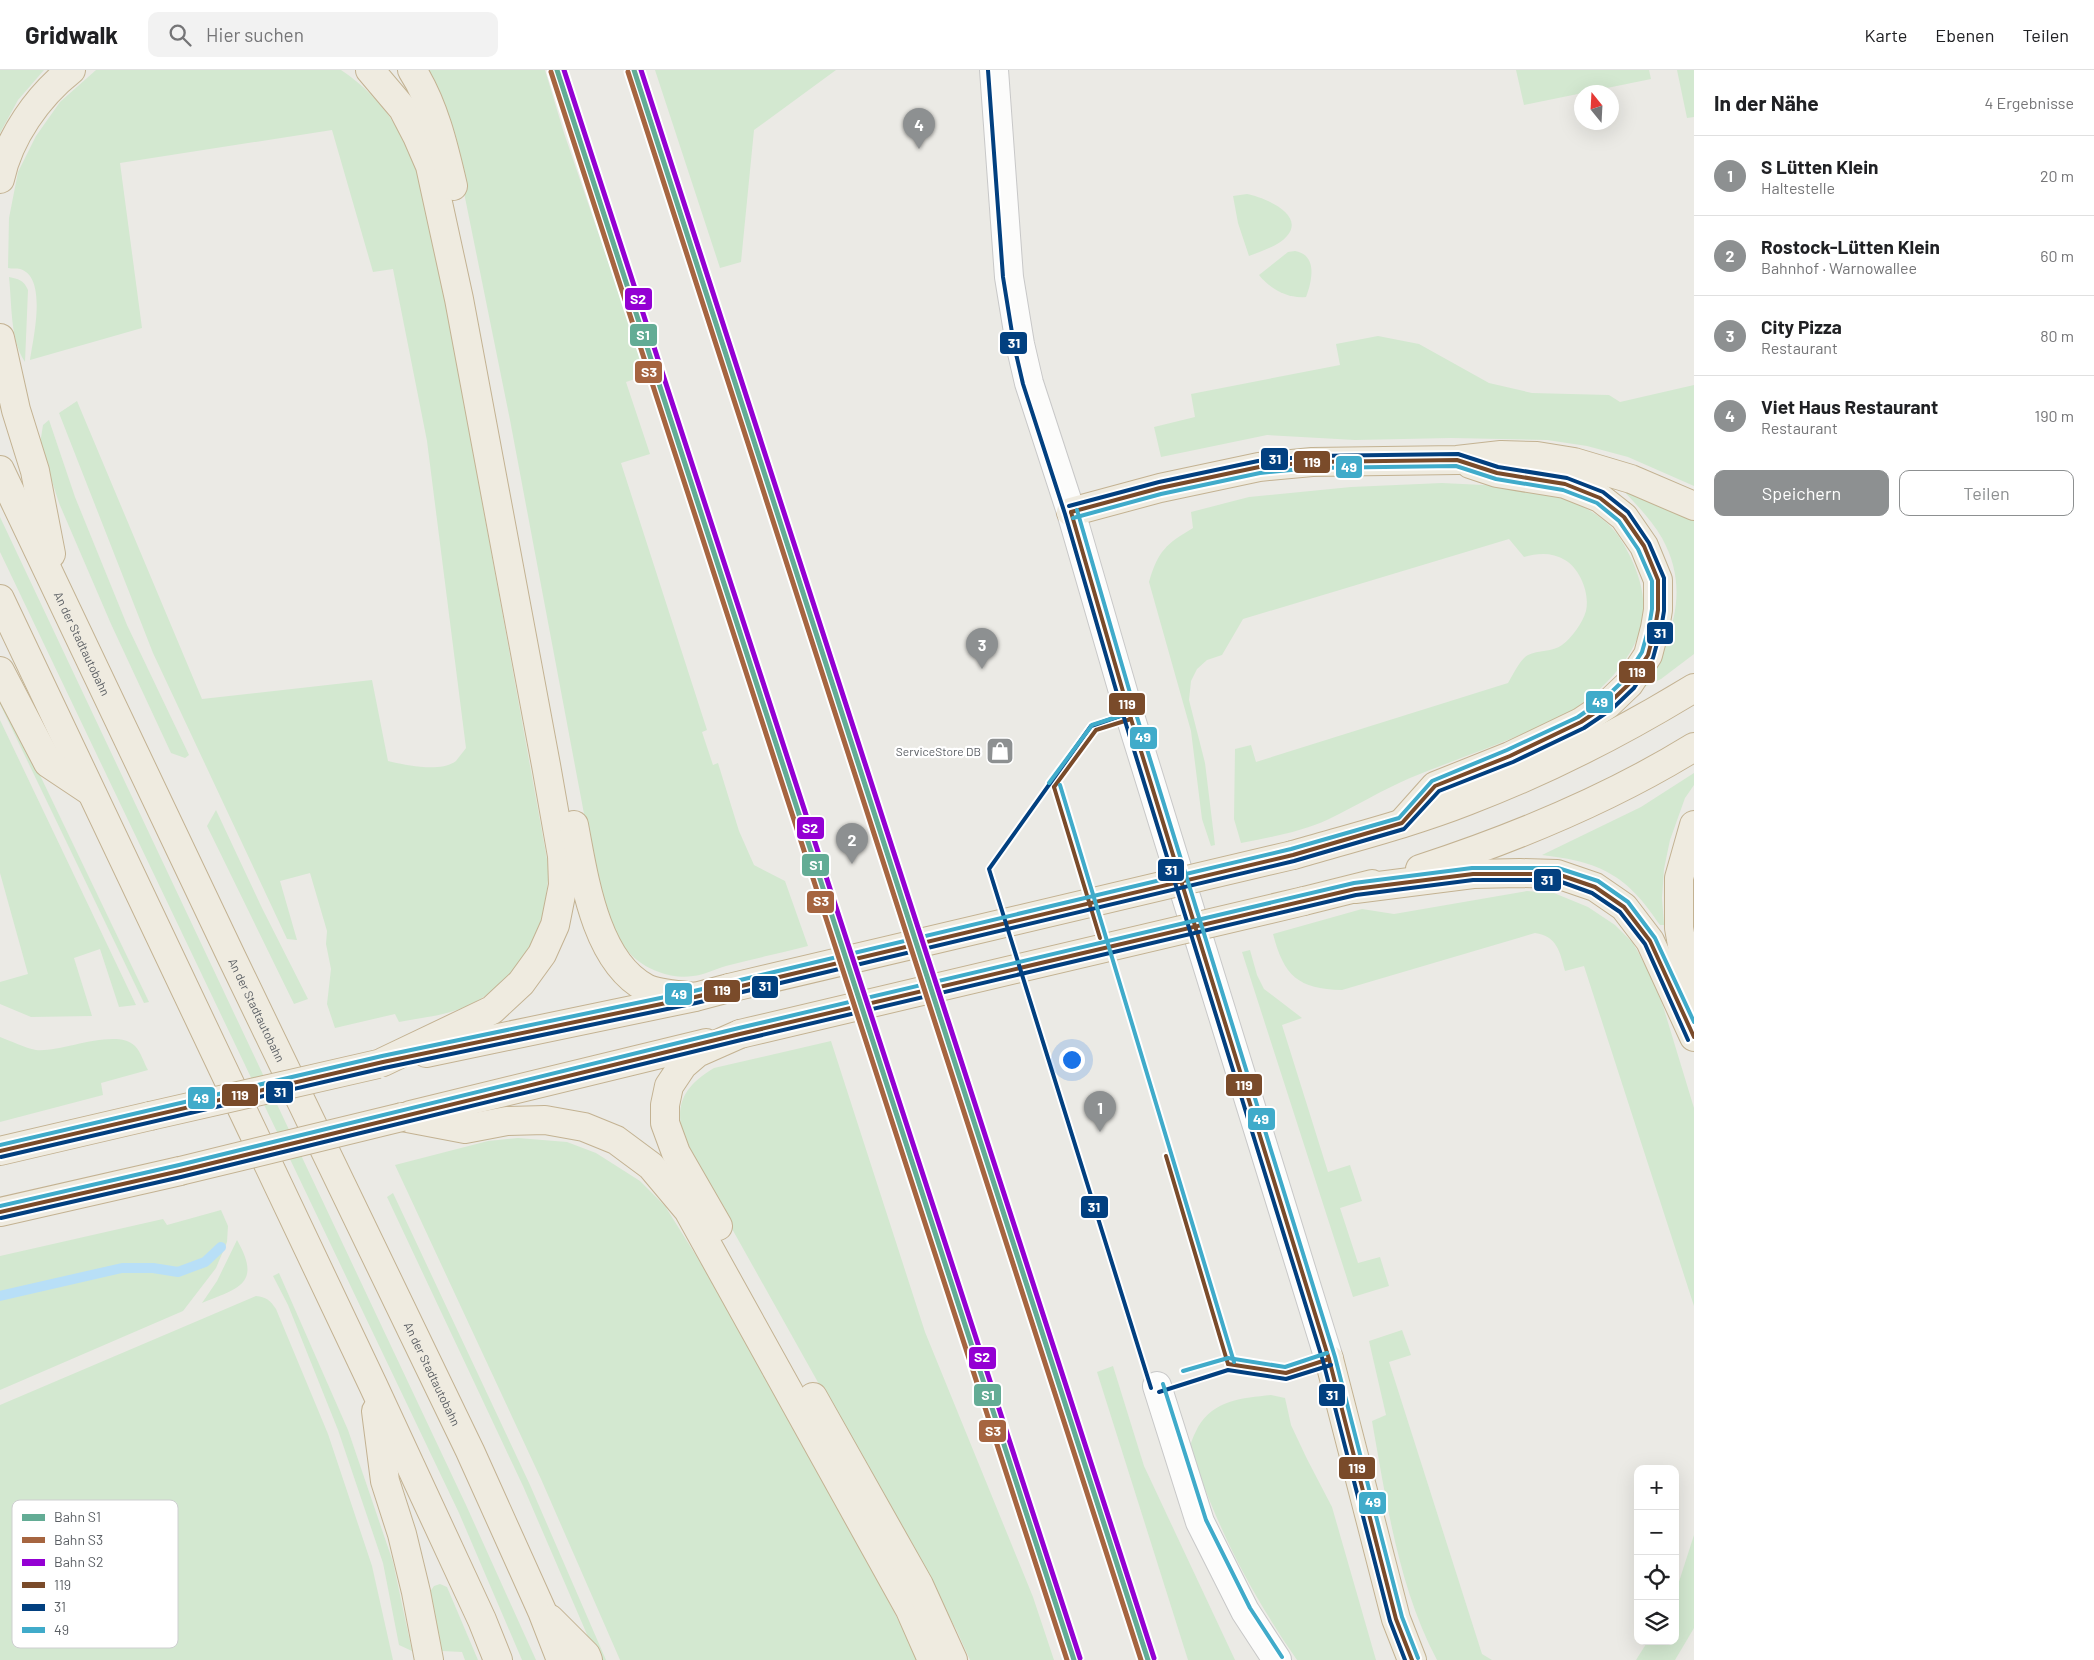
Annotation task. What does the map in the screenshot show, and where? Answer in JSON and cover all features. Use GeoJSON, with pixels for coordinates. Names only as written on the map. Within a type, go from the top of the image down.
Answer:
{"type":"FeatureCollection","features":[{"type":"Feature","properties":{"kind":"highway"},"geometry":{"type":"LineString","coordinates":[[0,179],[3,166],[27,120],[42,98],[71,70]]}},
{"type":"Feature","properties":{"kind":"highway"},"geometry":{"type":"LineString","coordinates":[[370,70],[403,108],[430,166],[460,308],[544,755],[562,856],[563,885],[555,924],[542,954],[521,983],[492,1010],[381,1063]]}},
{"type":"Feature","properties":{"kind":"highway"},"geometry":{"type":"LineString","coordinates":[[412,70],[433,114],[447,160],[469,260],[588,900],[601,933],[627,975],[648,989],[695,997]]}},
{"type":"Feature","properties":{"kind":"highway"},"geometry":{"type":"LineString","coordinates":[[0,338],[16,410],[35,471],[58,592]]}},
{"type":"Feature","properties":{"kind":"highway"},"geometry":{"type":"LineString","coordinates":[[1071,512],[1160,488],[1259,467],[1312,462],[1457,460],[1501,455],[1537,456],[1574,462],[1631,479],[1694,506]]}},
{"type":"Feature","properties":{"kind":"highway"},"geometry":{"type":"LineString","coordinates":[[1402,823],[1435,786],[1510,756],[1581,722],[1608,704],[1629,684],[1648,656],[1658,610],[1658,580],[1644,546],[1624,517],[1600,498],[1566,484],[1497,473],[1457,460]]}},
{"type":"Feature","properties":{"kind":"highway","name":"An der Stadtautobahn"},"geometry":{"type":"LineString","coordinates":[[0,470],[466,1442],[542,1611],[561,1660]]}},
{"type":"Feature","properties":{"kind":"highway"},"geometry":{"type":"LineString","coordinates":[[0,599],[373,1385],[478,1611],[498,1660]]}},
{"type":"Feature","properties":{"kind":"highway"},"geometry":{"type":"LineString","coordinates":[[0,671],[48,763],[90,791]]}},
{"type":"Feature","properties":{"kind":"highway"},"geometry":{"type":"LineString","coordinates":[[0,1151],[381,1063],[695,997],[1293,855],[1402,823],[1466,801],[1531,774],[1659,710],[1694,688]]}},
{"type":"Feature","properties":{"kind":"highway"},"geometry":{"type":"LineString","coordinates":[[0,1212],[402,1118],[740,1034],[1355,889],[1456,857],[1556,820],[1619,790],[1694,747]]}},
{"type":"Feature","properties":{"kind":"highway"},"geometry":{"type":"LineString","coordinates":[[1694,825],[1679,878],[1679,928],[1694,1014]]}},
{"type":"Feature","properties":{"kind":"highway"},"geometry":{"type":"LineString","coordinates":[[1355,889],[1473,874],[1520,873],[1557,874],[1595,887],[1624,907],[1650,941],[1694,1037]]}},
{"type":"Feature","properties":{"kind":"highway"},"geometry":{"type":"LineString","coordinates":[[740,1034],[697,1053],[683,1065],[669,1086],[665,1105],[665,1123],[676,1153],[919,1585],[953,1660]]}},
{"type":"Feature","properties":{"kind":"highway"},"geometry":{"type":"LineString","coordinates":[[402,1118],[465,1129],[506,1120],[546,1120],[584,1127],[616,1140],[651,1166],[688,1210],[910,1610],[932,1660]]}},
{"type":"Feature","properties":{"kind":"highway"},"geometry":{"type":"LineString","coordinates":[[0,1231],[32,1204]]}},
{"type":"Feature","properties":{"kind":"highway"},"geometry":{"type":"LineString","coordinates":[[1329,1359],[1396,1619],[1412,1660]]}},
{"type":"Feature","properties":{"kind":"highway"},"geometry":{"type":"LineString","coordinates":[[373,1385],[385,1481],[402,1534],[416,1592],[429,1660]]}},
{"type":"Feature","properties":{"kind":"highway"},"geometry":{"type":"LineString","coordinates":[[542,1611],[586,1655],[588,1660]]}},
{"type":"Feature","properties":{"kind":"street"},"geometry":{"type":"LineString","coordinates":[[994,70],[1009,277],[1020,344],[1029,382],[1071,512],[1131,719],[1329,1359]]}},
{"type":"Feature","properties":{"kind":"street"},"geometry":{"type":"LineString","coordinates":[[1157,1386],[1200,1522],[1245,1611],[1277,1660]]}},
{"type":"Feature","properties":{"kind":"green space"},"geometry":{"type":"Polygon","coordinates":[[[0,70],[44,70],[18,100],[0,133],[0,70]]]}},
{"type":"Feature","properties":{"kind":"green space"},"geometry":{"type":"Polygon","coordinates":[[[96,70],[341,70],[357,81],[370,94],[393,122],[411,153],[425,188],[549,870],[546,899],[541,920],[534,940],[519,965],[487,995],[455,1011],[399,1022],[395,1014],[335,1028],[327,1004],[331,969],[326,944],[327,931],[310,873],[280,881],[297,940],[287,939],[153,653],[59,413],[77,401],[202,699],[372,680],[388,761],[422,767],[449,765],[456,761],[466,748],[427,441],[393,269],[373,272],[332,130],[120,163],[142,328],[30,360],[37,310],[34,284],[29,274],[20,269],[8,268],[9,218],[18,172],[36,136],[60,102],[96,70]]]}},
{"type":"Feature","properties":{"kind":"green space"},"geometry":{"type":"Polygon","coordinates":[[[424,70],[545,70],[564,133],[647,375],[626,382],[650,454],[621,463],[707,730],[702,732],[713,765],[718,763],[739,831],[754,865],[785,881],[808,946],[697,975],[684,977],[667,975],[642,964],[629,952],[618,938],[610,922],[591,851],[510,420],[457,158],[424,70]]]}},
{"type":"Feature","properties":{"kind":"green space"},"geometry":{"type":"Polygon","coordinates":[[[655,70],[836,70],[754,130],[741,262],[720,268],[655,70]]]}},
{"type":"Feature","properties":{"kind":"green space"},"geometry":{"type":"Polygon","coordinates":[[[1516,70],[1649,70],[1651,79],[1619,86],[1574,85],[1574,95],[1524,105],[1516,70]]]}},
{"type":"Feature","properties":{"kind":"green space"},"geometry":{"type":"Polygon","coordinates":[[[1677,70],[1694,70],[1694,117],[1687,118],[1677,70]]]}},
{"type":"Feature","properties":{"kind":"green space"},"geometry":{"type":"Polygon","coordinates":[[[1247,194],[1272,203],[1287,214],[1291,221],[1291,228],[1284,240],[1249,256],[1238,223],[1233,196],[1247,194]]]}},
{"type":"Feature","properties":{"kind":"green space"},"geometry":{"type":"Polygon","coordinates":[[[1288,252],[1302,253],[1310,263],[1311,276],[1306,297],[1286,295],[1268,285],[1259,275],[1288,252]]]}},
{"type":"Feature","properties":{"kind":"green space"},"geometry":{"type":"Polygon","coordinates":[[[9,277],[23,282],[28,290],[25,362],[20,353],[14,332],[9,277]]]}},
{"type":"Feature","properties":{"kind":"green space"},"geometry":{"type":"Polygon","coordinates":[[[1378,336],[1419,344],[1489,383],[1532,393],[1609,395],[1620,402],[1694,385],[1694,486],[1628,457],[1587,446],[1547,440],[1451,438],[1355,440],[1267,435],[1161,457],[1154,427],[1195,417],[1191,394],[1340,365],[1336,344],[1378,336]]]}},
{"type":"Feature","properties":{"kind":"green space"},"geometry":{"type":"Polygon","coordinates":[[[49,420],[75,497],[127,625],[189,755],[185,758],[171,753],[111,624],[59,503],[40,444],[43,425],[49,420]]]}},
{"type":"Feature","properties":{"kind":"green space"},"geometry":{"type":"Polygon","coordinates":[[[1442,483],[1507,487],[1551,495],[1591,511],[1608,524],[1624,544],[1631,558],[1639,578],[1643,599],[1640,629],[1625,661],[1600,689],[1586,701],[1553,721],[1410,778],[1318,824],[1286,834],[1241,843],[1234,819],[1235,749],[1251,745],[1256,762],[1508,683],[1525,657],[1532,653],[1558,647],[1570,638],[1585,615],[1587,597],[1579,575],[1565,560],[1545,554],[1524,557],[1509,539],[1243,619],[1222,655],[1207,660],[1197,669],[1191,681],[1189,700],[1205,763],[1215,845],[1211,846],[1202,819],[1191,731],[1149,582],[1152,571],[1164,549],[1193,528],[1191,512],[1249,497],[1351,487],[1442,483]]]}},
{"type":"Feature","properties":{"kind":"green space"},"geometry":{"type":"Polygon","coordinates":[[[1620,487],[1694,521],[1694,654],[1661,679],[1640,689],[1661,654],[1668,635],[1674,616],[1676,578],[1671,558],[1658,531],[1620,487]]]}},
{"type":"Feature","properties":{"kind":"green space"},"geometry":{"type":"Polygon","coordinates":[[[0,517],[466,1505],[536,1660],[522,1660],[459,1513],[0,552],[0,517]]]}},
{"type":"Feature","properties":{"kind":"green space"},"geometry":{"type":"Polygon","coordinates":[[[0,692],[149,1002],[144,1003],[0,704],[0,692]]]}},
{"type":"Feature","properties":{"kind":"green space"},"geometry":{"type":"Polygon","coordinates":[[[0,720],[136,1005],[119,1007],[100,949],[74,958],[92,1016],[31,1017],[0,1004],[0,982],[28,974],[0,873],[0,720]]]}},
{"type":"Feature","properties":{"kind":"green space"},"geometry":{"type":"Polygon","coordinates":[[[1694,773],[1694,785],[1685,798],[1670,840],[1664,869],[1662,898],[1664,925],[1660,925],[1636,894],[1611,874],[1581,862],[1542,855],[1641,807],[1694,773]]]}},
{"type":"Feature","properties":{"kind":"green space"},"geometry":{"type":"Polygon","coordinates":[[[216,810],[262,908],[308,999],[294,1004],[207,826],[216,810]]]}},
{"type":"Feature","properties":{"kind":"green space"},"geometry":{"type":"Polygon","coordinates":[[[1527,891],[1554,893],[1588,907],[1615,925],[1633,943],[1650,974],[1663,1006],[1694,1108],[1694,1306],[1584,966],[1565,971],[1559,951],[1553,941],[1535,933],[1342,990],[1327,989],[1304,983],[1288,970],[1277,948],[1273,934],[1362,909],[1394,914],[1527,891]]]}},
{"type":"Feature","properties":{"kind":"green space"},"geometry":{"type":"Polygon","coordinates":[[[1250,950],[1257,975],[1264,989],[1302,1018],[1282,1025],[1328,1172],[1350,1165],[1362,1201],[1340,1208],[1358,1263],[1380,1257],[1389,1286],[1353,1297],[1242,952],[1250,950]]]}},
{"type":"Feature","properties":{"kind":"green space"},"geometry":{"type":"Polygon","coordinates":[[[0,1037],[36,1050],[102,1040],[115,1039],[126,1041],[137,1048],[148,1070],[101,1083],[103,1095],[0,1122],[0,1037]]]}},
{"type":"Feature","properties":{"kind":"green space"},"geometry":{"type":"Polygon","coordinates":[[[831,1041],[925,1332],[1033,1597],[1054,1660],[970,1660],[956,1629],[684,1143],[680,1119],[683,1100],[687,1091],[694,1083],[714,1068],[831,1041]]]}},
{"type":"Feature","properties":{"kind":"green space"},"geometry":{"type":"Polygon","coordinates":[[[518,1138],[567,1142],[596,1153],[640,1181],[665,1206],[702,1265],[841,1510],[919,1660],[620,1660],[541,1479],[395,1165],[488,1141],[518,1138]]]}},
{"type":"Feature","properties":{"kind":"green space"},"geometry":{"type":"Polygon","coordinates":[[[393,1193],[530,1485],[606,1660],[598,1660],[523,1486],[387,1197],[393,1193]]]}},
{"type":"Feature","properties":{"kind":"green space"},"geometry":{"type":"Polygon","coordinates":[[[221,1210],[228,1226],[227,1242],[216,1268],[183,1311],[0,1390],[0,1256],[163,1219],[167,1225],[221,1210]]]}},
{"type":"Feature","properties":{"kind":"green space"},"geometry":{"type":"Polygon","coordinates":[[[237,1240],[244,1255],[247,1275],[236,1288],[202,1303],[217,1281],[237,1240]]]}},
{"type":"Feature","properties":{"kind":"green space"},"geometry":{"type":"Polygon","coordinates":[[[279,1273],[348,1430],[393,1562],[412,1651],[399,1645],[383,1563],[338,1430],[288,1305],[273,1276],[279,1273]]]}},
{"type":"Feature","properties":{"kind":"green space"},"geometry":{"type":"Polygon","coordinates":[[[256,1296],[268,1300],[276,1309],[328,1434],[372,1566],[393,1660],[0,1660],[0,1405],[256,1296]]]}},
{"type":"Feature","properties":{"kind":"green space"},"geometry":{"type":"Polygon","coordinates":[[[1402,1330],[1411,1355],[1389,1362],[1482,1654],[1492,1660],[1437,1660],[1424,1633],[1403,1574],[1389,1513],[1372,1421],[1386,1415],[1369,1341],[1402,1330]]]}},
{"type":"Feature","properties":{"kind":"green space"},"geometry":{"type":"Polygon","coordinates":[[[1113,1366],[1144,1466],[1235,1660],[1188,1660],[1097,1372],[1113,1366]]]}},
{"type":"Feature","properties":{"kind":"green space"},"geometry":{"type":"Polygon","coordinates":[[[1271,1395],[1285,1398],[1291,1425],[1332,1507],[1376,1660],[1297,1660],[1244,1574],[1221,1528],[1193,1461],[1190,1449],[1192,1441],[1198,1427],[1212,1411],[1239,1399],[1271,1395]]]}},
{"type":"Feature","properties":{"kind":"green space"},"geometry":{"type":"Polygon","coordinates":[[[1694,1535],[1694,1628],[1675,1660],[1636,1660],[1645,1645],[1679,1645],[1679,1582],[1694,1535]]]}},
{"type":"Feature","properties":{"kind":"green space"},"geometry":{"type":"Polygon","coordinates":[[[440,1584],[447,1587],[478,1660],[465,1660],[462,1652],[442,1651],[430,1592],[434,1586],[440,1584]]]}},
{"type":"Feature","properties":{"kind":"waterway"},"geometry":{"type":"LineString","coordinates":[[0,1296],[122,1268],[153,1268],[178,1272],[205,1262],[221,1247]]}},
{"type":"Feature","properties":{"kind":"rail line","name":"S1"},"geometry":{"type":"LineString","coordinates":[[557,70],[1074,1660]]}},
{"type":"Feature","properties":{"kind":"rail line","name":"S2"},"geometry":{"type":"LineString","coordinates":[[564,70],[1080,1658]]}},
{"type":"Feature","properties":{"kind":"rail line","name":"S1"},"geometry":{"type":"LineString","coordinates":[[634,70],[1148,1660]]}},
{"type":"Feature","properties":{"kind":"rail line","name":"S2"},"geometry":{"type":"LineString","coordinates":[[641,70],[1154,1658]]}},
{"type":"Feature","properties":{"kind":"rail line","name":"S3"},"geometry":{"type":"LineString","coordinates":[[551,72],[1067,1660]]}},
{"type":"Feature","properties":{"kind":"rail line","name":"S3"},"geometry":{"type":"LineString","coordinates":[[628,72],[1141,1660]]}},
{"type":"Feature","properties":{"kind":"transit line","name":"31"},"geometry":{"type":"LineString","coordinates":[[988,70],[1003,277],[1014,345],[1023,384],[1065,514],[1125,721],[1323,1361],[1390,1621],[1405,1660]]}},
{"type":"Feature","properties":{"kind":"transit line","name":"31"},"geometry":{"type":"LineString","coordinates":[[1,1157],[384,1068],[696,1003],[1294,861],[1404,829],[1439,791],[1513,762],[1584,728],[1612,709],[1634,688],[1653,658],[1661,629],[1664,611],[1664,578],[1649,543],[1628,512],[1603,492],[1567,478],[1498,467],[1458,454],[1312,456],[1258,461],[1159,482],[1069,506]]}},
{"type":"Feature","properties":{"kind":"transit line","name":"119"},"geometry":{"type":"LineString","coordinates":[[0,1151],[383,1062],[695,997],[1293,855],[1402,823],[1435,786],[1510,756],[1581,722],[1608,704],[1629,684],[1648,655],[1655,628],[1658,610],[1658,580],[1644,546],[1624,517],[1600,498],[1565,484],[1497,473],[1457,460],[1312,462],[1259,467],[1160,488],[1071,512]]}},
{"type":"Feature","properties":{"kind":"transit line","name":"49"},"geometry":{"type":"LineString","coordinates":[[0,1145],[382,1056],[694,991],[1291,849],[1399,818],[1432,781],[1507,750],[1578,717],[1604,699],[1624,680],[1642,652],[1649,627],[1652,609],[1652,581],[1638,549],[1619,521],[1597,503],[1563,490],[1496,479],[1456,466],[1312,468],[1260,473],[1161,494],[1073,518]]}},
{"type":"Feature","properties":{"kind":"transit line","name":"49"},"geometry":{"type":"LineString","coordinates":[[1077,510],[1137,717],[1335,1357],[1402,1617],[1418,1658]]}},
{"type":"Feature","properties":{"kind":"transit line","name":"119"},"geometry":{"type":"LineString","coordinates":[[1071,512],[1131,719],[1329,1359],[1396,1619],[1412,1660]]}},
{"type":"Feature","properties":{"kind":"transit line","name":"31"},"geometry":{"type":"LineString","coordinates":[[1129,713],[1091,726],[989,869],[1151,1388]]}},
{"type":"Feature","properties":{"kind":"transit line","name":"49"},"geometry":{"type":"LineString","coordinates":[[1049,783],[1092,725],[1129,713]]}},
{"type":"Feature","properties":{"kind":"transit line","name":"119"},"geometry":{"type":"LineString","coordinates":[[1054,787],[1096,730],[1131,719]]}},
{"type":"Feature","properties":{"kind":"transit line","name":"49"},"geometry":{"type":"LineString","coordinates":[[1060,785],[1234,1362]]}},
{"type":"Feature","properties":{"kind":"transit line","name":"119"},"geometry":{"type":"LineString","coordinates":[[1054,787],[1100,938]]}},
{"type":"Feature","properties":{"kind":"transit line","name":"49"},"geometry":{"type":"LineString","coordinates":[[0,1206],[179,1165],[739,1028],[1354,883],[1472,868],[1558,868],[1598,881],[1628,902],[1655,938],[1694,1022]]}},
{"type":"Feature","properties":{"kind":"transit line","name":"119"},"geometry":{"type":"LineString","coordinates":[[0,1212],[180,1171],[740,1034],[1355,889],[1473,874],[1557,874],[1595,887],[1624,907],[1650,941],[1694,1037]]}},
{"type":"Feature","properties":{"kind":"transit line","name":"31"},"geometry":{"type":"LineString","coordinates":[[1,1218],[181,1177],[741,1040],[1356,895],[1473,880],[1556,880],[1592,893],[1620,912],[1645,944],[1688,1040]]}},
{"type":"Feature","properties":{"kind":"transit line","name":"119"},"geometry":{"type":"LineString","coordinates":[[1166,1156],[1228,1364]]}},
{"type":"Feature","properties":{"kind":"transit line","name":"49"},"geometry":{"type":"LineString","coordinates":[[1183,1371],[1228,1358],[1285,1367],[1327,1353]]}},
{"type":"Feature","properties":{"kind":"transit line","name":"119"},"geometry":{"type":"LineString","coordinates":[[1228,1364],[1286,1373],[1329,1359]]}},
{"type":"Feature","properties":{"kind":"transit line","name":"31"},"geometry":{"type":"LineString","coordinates":[[1159,1392],[1228,1370],[1286,1379],[1331,1365]]}},
{"type":"Feature","properties":{"kind":"transit line","name":"49"},"geometry":{"type":"LineString","coordinates":[[1163,1384],[1206,1520],[1250,1608],[1282,1657]]}},
{"type":"Feature","properties":{"kind":"place","name":"Viet Haus Restaurant"},"geometry":{"type":"Point","coordinates":[919,149]}},
{"type":"Feature","properties":{"kind":"place","name":"City Pizza"},"geometry":{"type":"Point","coordinates":[982,669]}},
{"type":"Feature","properties":{"kind":"place","name":"ServiceStore DB"},"geometry":{"type":"Point","coordinates":[1000,751]}},
{"type":"Feature","properties":{"kind":"place","name":"Rostock-Lütten Klein"},"geometry":{"type":"Point","coordinates":[852,864]}},
{"type":"Feature","properties":{"kind":"place","name":"S Lütten Klein"},"geometry":{"type":"Point","coordinates":[1100,1132]}}]}
